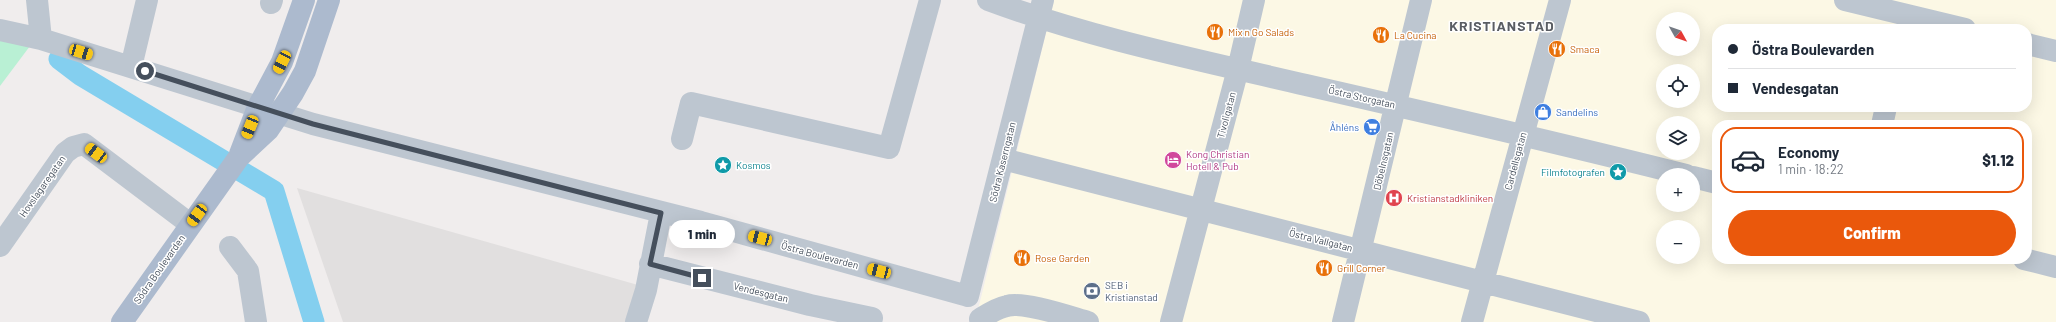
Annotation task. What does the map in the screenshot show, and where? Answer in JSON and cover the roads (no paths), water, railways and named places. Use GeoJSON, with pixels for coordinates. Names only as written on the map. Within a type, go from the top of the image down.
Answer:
{"type":"FeatureCollection","features":[{"type":"Feature","properties":{"kind":"main road","name":"Södra Boulevarden"},"geometry":{"type":"LineString","coordinates":[[239,157],[258,107],[282,62],[304,0]]}},
{"type":"Feature","properties":{"kind":"main road","name":"Södra Boulevarden"},"geometry":{"type":"LineString","coordinates":[[122,322],[190,224],[239,157],[264,134],[279,113],[305,71],[329,0]]}},
{"type":"Feature","properties":{"kind":"street"},"geometry":{"type":"LineString","coordinates":[[37,0],[41,39]]}},
{"type":"Feature","properties":{"kind":"street"},"geometry":{"type":"LineString","coordinates":[[130,67],[147,0]]}},
{"type":"Feature","properties":{"kind":"street"},"geometry":{"type":"LineString","coordinates":[[682,139],[691,103],[889,148],[930,0]]}},
{"type":"Feature","properties":{"kind":"street","name":"Östra Storgatan"},"geometry":{"type":"LineString","coordinates":[[988,0],[1040,9],[1238,69],[1522,134],[1658,168]]}},
{"type":"Feature","properties":{"kind":"street","name":"Tivoligatan"},"geometry":{"type":"LineString","coordinates":[[1171,322],[1199,210],[1238,69],[1254,0]]}},
{"type":"Feature","properties":{"kind":"street","name":"Döbelnsgatan"},"geometry":{"type":"LineString","coordinates":[[1343,322],[1421,0]]}},
{"type":"Feature","properties":{"kind":"street","name":"Cardellsgatan"},"geometry":{"type":"LineString","coordinates":[[1472,322],[1522,134],[1560,0]]}},
{"type":"Feature","properties":{"kind":"street"},"geometry":{"type":"LineString","coordinates":[[1845,0],[1906,22],[1923,24]]}},
{"type":"Feature","properties":{"kind":"street","name":"Södra Kaserngatan"},"geometry":{"type":"LineString","coordinates":[[968,296],[1040,9]]}},
{"type":"Feature","properties":{"kind":"street","name":"Östra Boulevarden"},"geometry":{"type":"LineString","coordinates":[[0,30],[41,39],[313,124],[701,222],[968,296]]}},
{"type":"Feature","properties":{"kind":"street"},"geometry":{"type":"LineString","coordinates":[[2032,45],[2056,51]]}},
{"type":"Feature","properties":{"kind":"street","name":"Hovslagaregatan"},"geometry":{"type":"LineString","coordinates":[[0,246],[65,153],[73,147],[84,144],[190,224]]}},
{"type":"Feature","properties":{"kind":"street","name":"Östra Vallgatan"},"geometry":{"type":"LineString","coordinates":[[1003,159],[1639,322]]}},
{"type":"Feature","properties":{"kind":"street"},"geometry":{"type":"LineString","coordinates":[[1700,179],[1712,182]]}},
{"type":"Feature","properties":{"kind":"street"},"geometry":{"type":"LineString","coordinates":[[636,322],[661,213]]}},
{"type":"Feature","properties":{"kind":"street"},"geometry":{"type":"LineString","coordinates":[[230,247],[248,271],[256,322]]}},
{"type":"Feature","properties":{"kind":"street"},"geometry":{"type":"LineString","coordinates":[[2032,261],[2056,267]]}},
{"type":"Feature","properties":{"kind":"street","name":"Vendesgatan"},"geometry":{"type":"LineString","coordinates":[[650,264],[807,313],[872,318]]}},
{"type":"Feature","properties":{"kind":"street"},"geometry":{"type":"LineString","coordinates":[[968,296],[976,306],[980,321],[994,310],[1008,305],[1020,305],[1088,322]]}},
{"type":"Feature","properties":{"kind":"waterway"},"geometry":{"type":"LineString","coordinates":[[59,59],[80,75],[274,191],[314,322]]}},
{"type":"Feature","properties":{"kind":"place","name":"Mix n Go Salads"},"geometry":{"type":"Point","coordinates":[1215,32]}},
{"type":"Feature","properties":{"kind":"place","name":"La Cucina"},"geometry":{"type":"Point","coordinates":[1381,35]}},
{"type":"Feature","properties":{"kind":"place","name":"Smaca"},"geometry":{"type":"Point","coordinates":[1557,49]}},
{"type":"Feature","properties":{"kind":"place","name":"Sandelins"},"geometry":{"type":"Point","coordinates":[1543,112]}},
{"type":"Feature","properties":{"kind":"place","name":"Åhléns"},"geometry":{"type":"Point","coordinates":[1372,127]}},
{"type":"Feature","properties":{"kind":"place","name":"Kong Christian Hotell & Pub"},"geometry":{"type":"Point","coordinates":[1173,160]}},
{"type":"Feature","properties":{"kind":"place","name":"Kosmos"},"geometry":{"type":"Point","coordinates":[723,165]}},
{"type":"Feature","properties":{"kind":"place","name":"Filmfotografen"},"geometry":{"type":"Point","coordinates":[1618,172]}},
{"type":"Feature","properties":{"kind":"place","name":"Kristianstadkliniken"},"geometry":{"type":"Point","coordinates":[1394,198]}},
{"type":"Feature","properties":{"kind":"place","name":"Rose Garden"},"geometry":{"type":"Point","coordinates":[1022,258]}},
{"type":"Feature","properties":{"kind":"place","name":"Grill Corner"},"geometry":{"type":"Point","coordinates":[1324,268]}},
{"type":"Feature","properties":{"kind":"place","name":"SEB i Kristianstad"},"geometry":{"type":"Point","coordinates":[1092,291]}},
{"type":"Feature","properties":{"kind":"district","name":"KRISTIANSTAD"},"geometry":{"type":"Point","coordinates":[1502,25]}}]}
